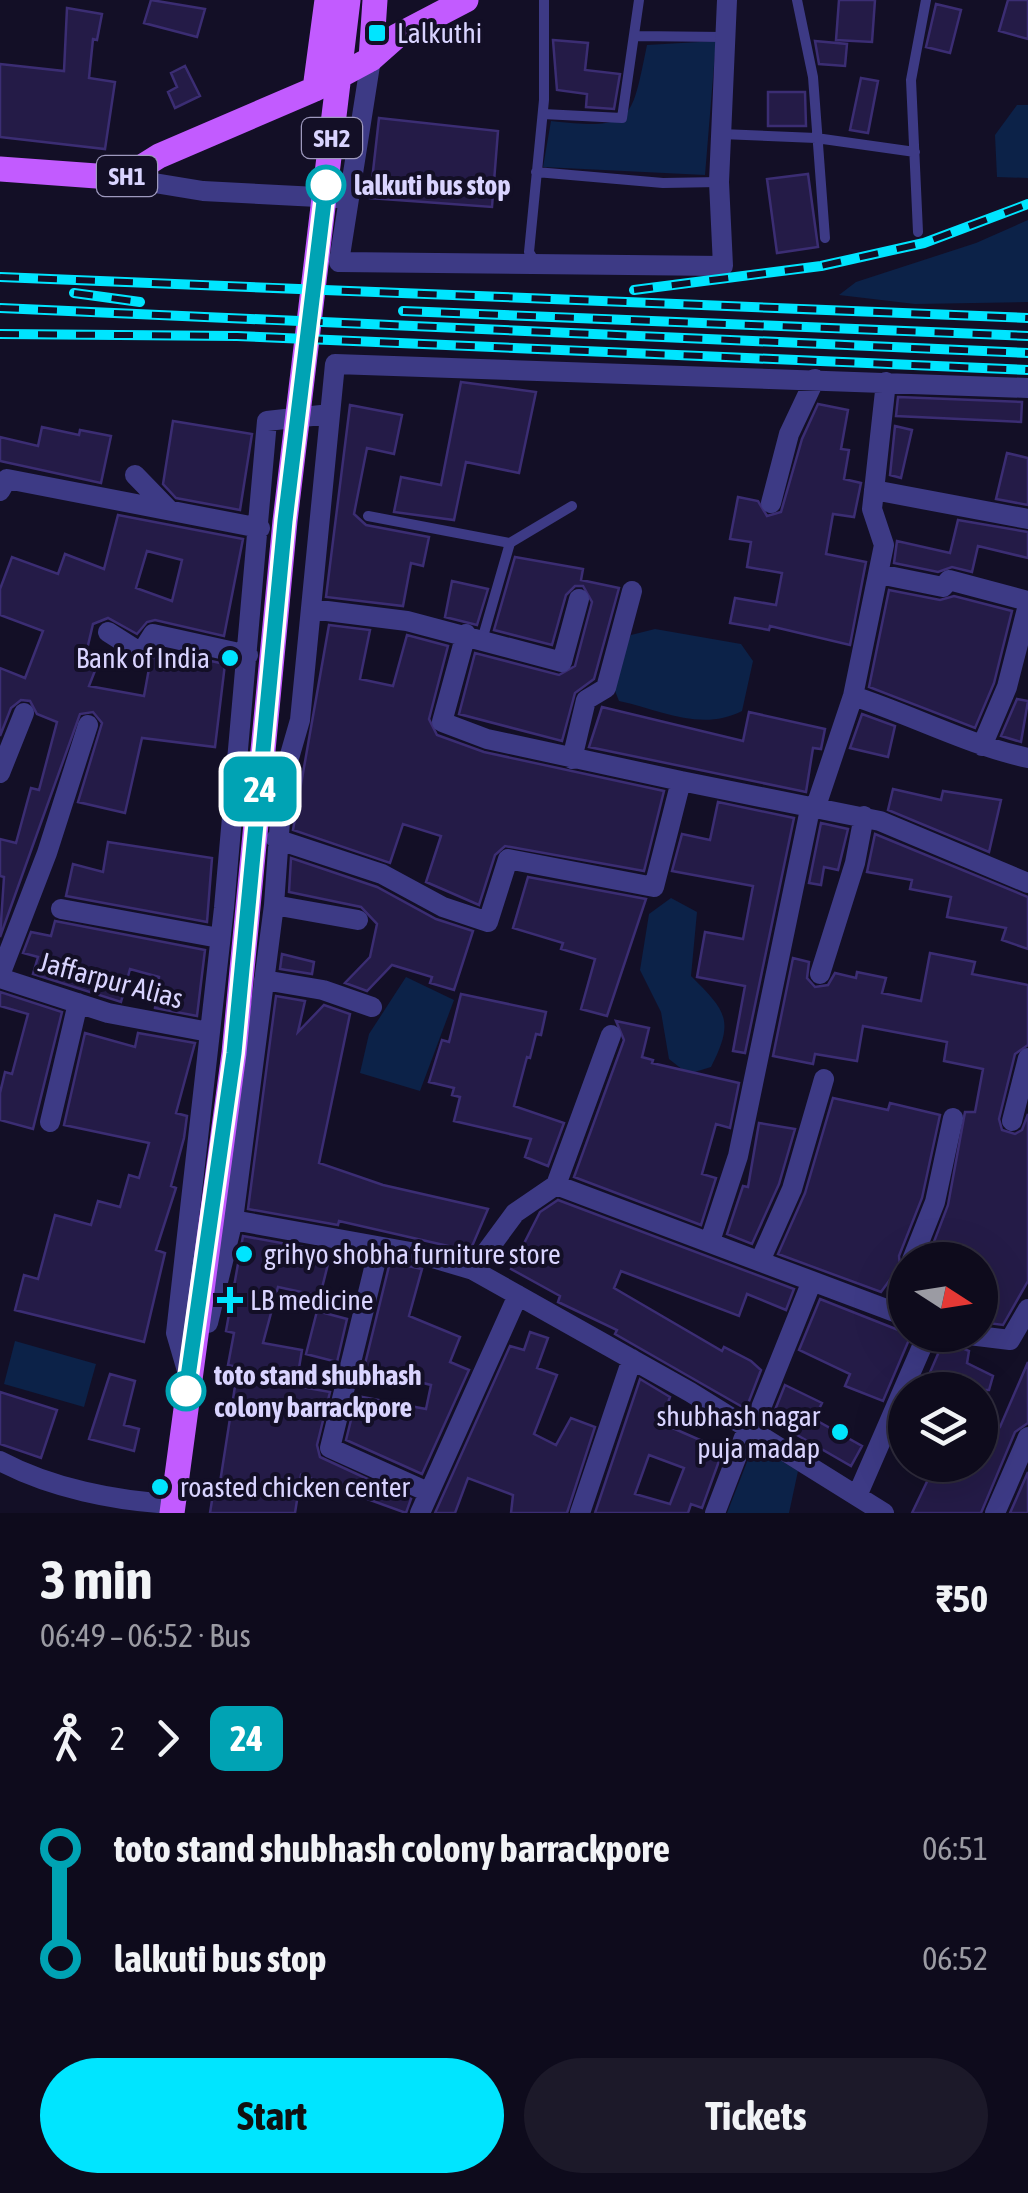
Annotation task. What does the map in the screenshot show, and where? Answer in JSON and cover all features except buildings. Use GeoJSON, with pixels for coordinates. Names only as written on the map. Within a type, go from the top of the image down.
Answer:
{"type":"FeatureCollection","features":[{"type":"Feature","properties":{"kind":"main road"},"geometry":{"type":"LineString","coordinates":[[316,89],[327,0]]}},
{"type":"Feature","properties":{"kind":"main road","name":"SH2"},"geometry":{"type":"LineString","coordinates":[[172,1509],[234,1053],[285,521],[348,0]]}},
{"type":"Feature","properties":{"kind":"main road"},"geometry":{"type":"LineString","coordinates":[[371,59],[375,0]]}},
{"type":"Feature","properties":{"kind":"main road","name":"SH1"},"geometry":{"type":"LineString","coordinates":[[0,169],[124,178],[159,156],[316,89],[371,59],[397,36],[461,1]]}},
{"type":"Feature","properties":{"kind":"street"},"geometry":{"type":"LineString","coordinates":[[371,59],[339,262],[722,266],[718,182],[727,0]]}},
{"type":"Feature","properties":{"kind":"street"},"geometry":{"type":"LineString","coordinates":[[124,178],[203,191],[348,199]]}},
{"type":"Feature","properties":{"kind":"street"},"geometry":{"type":"LineString","coordinates":[[188,1374],[208,1322],[232,1220],[274,905],[276,839],[284,779],[300,720],[335,364],[1028,388]]}},
{"type":"Feature","properties":{"kind":"street"},"geometry":{"type":"LineString","coordinates":[[771,503],[789,434],[816,379]]}},
{"type":"Feature","properties":{"kind":"street"},"geometry":{"type":"LineString","coordinates":[[710,1241],[738,1156],[777,957],[802,862],[804,833],[853,696],[879,574],[884,544],[872,509],[886,382]]}},
{"type":"Feature","properties":{"kind":"street"},"geometry":{"type":"LineString","coordinates":[[188,1374],[176,1333],[220,938],[267,421],[330,414]]}},
{"type":"Feature","properties":{"kind":"street"},"geometry":{"type":"LineString","coordinates":[[134,475],[169,510]]}},
{"type":"Feature","properties":{"kind":"street"},"geometry":{"type":"LineString","coordinates":[[0,491],[6,479],[260,528]]}},
{"type":"Feature","properties":{"kind":"street"},"geometry":{"type":"LineString","coordinates":[[874,490],[1028,519]]}},
{"type":"Feature","properties":{"kind":"street"},"geometry":{"type":"LineString","coordinates":[[879,574],[943,587],[948,580],[1028,603],[1007,687],[982,746]]}},
{"type":"Feature","properties":{"kind":"street"},"geometry":{"type":"LineString","coordinates":[[572,759],[586,700],[606,688],[632,591]]}},
{"type":"Feature","properties":{"kind":"street"},"geometry":{"type":"LineString","coordinates":[[311,609],[407,621],[562,662],[580,600]]}},
{"type":"Feature","properties":{"kind":"street"},"geometry":{"type":"LineString","coordinates":[[108,632],[141,653],[153,634],[248,656]]}},
{"type":"Feature","properties":{"kind":"street"},"geometry":{"type":"LineString","coordinates":[[473,639],[442,722],[486,739],[572,759],[864,816],[1028,884]]}},
{"type":"Feature","properties":{"kind":"street"},"geometry":{"type":"LineString","coordinates":[[853,696],[922,718],[982,746],[1028,758]]}},
{"type":"Feature","properties":{"kind":"street"},"geometry":{"type":"LineString","coordinates":[[0,774],[24,713]]}},
{"type":"Feature","properties":{"kind":"street"},"geometry":{"type":"LineString","coordinates":[[0,977],[47,853],[88,725]]}},
{"type":"Feature","properties":{"kind":"street"},"geometry":{"type":"LineString","coordinates":[[276,839],[382,874],[443,908],[488,922],[508,859],[654,887],[682,781]]}},
{"type":"Feature","properties":{"kind":"street"},"geometry":{"type":"LineString","coordinates":[[820,974],[849,882],[864,816]]}},
{"type":"Feature","properties":{"kind":"street"},"geometry":{"type":"LineString","coordinates":[[274,905],[358,920]]}},
{"type":"Feature","properties":{"kind":"street"},"geometry":{"type":"LineString","coordinates":[[62,909],[220,938]]}},
{"type":"Feature","properties":{"kind":"street","name":"Jaffarpur Alias"},"geometry":{"type":"LineString","coordinates":[[0,977],[78,1003],[209,1032]]}},
{"type":"Feature","properties":{"kind":"street"},"geometry":{"type":"LineString","coordinates":[[264,980],[323,990],[372,1008]]}},
{"type":"Feature","properties":{"kind":"street"},"geometry":{"type":"LineString","coordinates":[[50,1122],[78,1003]]}},
{"type":"Feature","properties":{"kind":"street"},"geometry":{"type":"LineString","coordinates":[[473,1270],[516,1213],[556,1185],[611,1034]]}},
{"type":"Feature","properties":{"kind":"street"},"geometry":{"type":"LineString","coordinates":[[1012,1122],[1028,1058]]}},
{"type":"Feature","properties":{"kind":"street"},"geometry":{"type":"LineString","coordinates":[[760,1261],[792,1189],[824,1079]]}},
{"type":"Feature","properties":{"kind":"street"},"geometry":{"type":"LineString","coordinates":[[919,1242],[935,1202],[953,1118]]}},
{"type":"Feature","properties":{"kind":"street"},"geometry":{"type":"LineString","coordinates":[[556,1185],[888,1310]]}},
{"type":"Feature","properties":{"kind":"street"},"geometry":{"type":"LineString","coordinates":[[232,1220],[416,1253],[473,1270],[632,1359],[884,1513]]}},
{"type":"Feature","properties":{"kind":"street"},"geometry":{"type":"LineString","coordinates":[[379,1248],[330,1448],[428,1492]]}},
{"type":"Feature","properties":{"kind":"street"},"geometry":{"type":"LineString","coordinates":[[715,1513],[812,1281]]}},
{"type":"Feature","properties":{"kind":"street"},"geometry":{"type":"LineString","coordinates":[[420,1513],[518,1295]]}},
{"type":"Feature","properties":{"kind":"street"},"geometry":{"type":"LineString","coordinates":[[998,1339],[1010,1340],[1028,1309]]}},
{"type":"Feature","properties":{"kind":"street"},"geometry":{"type":"LineString","coordinates":[[858,1496],[920,1352]]}},
{"type":"Feature","properties":{"kind":"street"},"geometry":{"type":"LineString","coordinates":[[580,1513],[632,1359]]}},
{"type":"Feature","properties":{"kind":"street"},"geometry":{"type":"LineString","coordinates":[[994,1513],[1028,1437]]}},
{"type":"Feature","properties":{"kind":"street"},"geometry":{"type":"LineString","coordinates":[[0,1461],[28,1476],[172,1509]]}},
{"type":"Feature","properties":{"kind":"lane"},"geometry":{"type":"LineString","coordinates":[[535,263],[529,252],[543,114],[544,0]]}},
{"type":"Feature","properties":{"kind":"lane"},"geometry":{"type":"LineString","coordinates":[[543,114],[622,118],[638,0]]}},
{"type":"Feature","properties":{"kind":"lane"},"geometry":{"type":"LineString","coordinates":[[796,0],[813,76],[824,238]]}},
{"type":"Feature","properties":{"kind":"lane"},"geometry":{"type":"LineString","coordinates":[[918,232],[911,80],[926,0]]}},
{"type":"Feature","properties":{"kind":"lane"},"geometry":{"type":"LineString","coordinates":[[635,36],[724,37]]}},
{"type":"Feature","properties":{"kind":"lane"},"geometry":{"type":"LineString","coordinates":[[721,134],[816,138],[915,152]]}},
{"type":"Feature","properties":{"kind":"lane"},"geometry":{"type":"LineString","coordinates":[[536,172],[663,184],[718,182]]}},
{"type":"Feature","properties":{"kind":"lane"},"geometry":{"type":"LineString","coordinates":[[473,639],[510,542],[572,506]]}},
{"type":"Feature","properties":{"kind":"lane"},"geometry":{"type":"LineString","coordinates":[[368,516],[510,542]]}},
{"type":"Feature","properties":{"kind":"water"},"geometry":{"type":"Polygon","coordinates":[[[716,41],[705,175],[543,167],[551,121],[599,124],[624,115],[637,91],[647,45],[716,41]]]}},
{"type":"Feature","properties":{"kind":"water"},"geometry":{"type":"Polygon","coordinates":[[[1017,105],[1028,105],[1028,178],[997,177],[995,135],[1017,105]]]}},
{"type":"Feature","properties":{"kind":"water"},"geometry":{"type":"Polygon","coordinates":[[[1028,220],[1028,302],[915,304],[839,295],[856,282],[976,243],[1028,220]]]}},
{"type":"Feature","properties":{"kind":"water"},"geometry":{"type":"Polygon","coordinates":[[[655,629],[741,644],[753,661],[742,711],[711,720],[696,719],[619,701],[610,678],[631,635],[655,629]]]}},
{"type":"Feature","properties":{"kind":"water"},"geometry":{"type":"Polygon","coordinates":[[[671,898],[697,912],[691,976],[719,1008],[724,1027],[711,1067],[688,1074],[669,1059],[661,1012],[640,970],[649,914],[671,898]]]}},
{"type":"Feature","properties":{"kind":"water"},"geometry":{"type":"Polygon","coordinates":[[[406,977],[454,1000],[420,1091],[360,1073],[369,1034],[406,977]]]}},
{"type":"Feature","properties":{"kind":"water"},"geometry":{"type":"Polygon","coordinates":[[[15,1341],[96,1364],[84,1407],[4,1384],[15,1341]]]}},
{"type":"Feature","properties":{"kind":"water"},"geometry":{"type":"Polygon","coordinates":[[[754,1444],[798,1471],[789,1513],[727,1513],[754,1444]]]}},
{"type":"Feature","properties":{"kind":"railway"},"geometry":{"type":"LineString","coordinates":[[634,290],[821,266],[924,243],[1028,204]]}},
{"type":"Feature","properties":{"kind":"railway"},"geometry":{"type":"LineString","coordinates":[[0,277],[1028,318]]}},
{"type":"Feature","properties":{"kind":"railway"},"geometry":{"type":"LineString","coordinates":[[74,293],[140,302]]}},
{"type":"Feature","properties":{"kind":"railway"},"geometry":{"type":"LineString","coordinates":[[0,308],[1028,353]]}},
{"type":"Feature","properties":{"kind":"railway"},"geometry":{"type":"LineString","coordinates":[[403,311],[1028,336]]}},
{"type":"Feature","properties":{"kind":"railway"},"geometry":{"type":"LineString","coordinates":[[0,334],[237,336],[1028,370]]}},
{"type":"Feature","properties":{"kind":"bus line","name":"24"},"geometry":{"type":"LineString","coordinates":[[186,1391],[234,1053],[285,521],[326,185]]}},
{"type":"Feature","properties":{"kind":"place","name":"Lalkuthi"},"geometry":{"type":"Point","coordinates":[377,33]}},
{"type":"Feature","properties":{"kind":"place","name":"lalkuti bus stop"},"geometry":{"type":"Point","coordinates":[326,185]}},
{"type":"Feature","properties":{"kind":"place","name":"Bank of India"},"geometry":{"type":"Point","coordinates":[230,658]}},
{"type":"Feature","properties":{"kind":"place","name":"grihyo shobha furniture store"},"geometry":{"type":"Point","coordinates":[244,1254]}},
{"type":"Feature","properties":{"kind":"place","name":"LB medicine"},"geometry":{"type":"Point","coordinates":[230,1300]}},
{"type":"Feature","properties":{"kind":"place","name":"toto stand shubhash colony barrackpore"},"geometry":{"type":"Point","coordinates":[186,1391]}},
{"type":"Feature","properties":{"kind":"place","name":"shubhash nagar puja madap"},"geometry":{"type":"Point","coordinates":[840,1432]}},
{"type":"Feature","properties":{"kind":"place","name":"roasted chicken center"},"geometry":{"type":"Point","coordinates":[160,1487]}}]}
